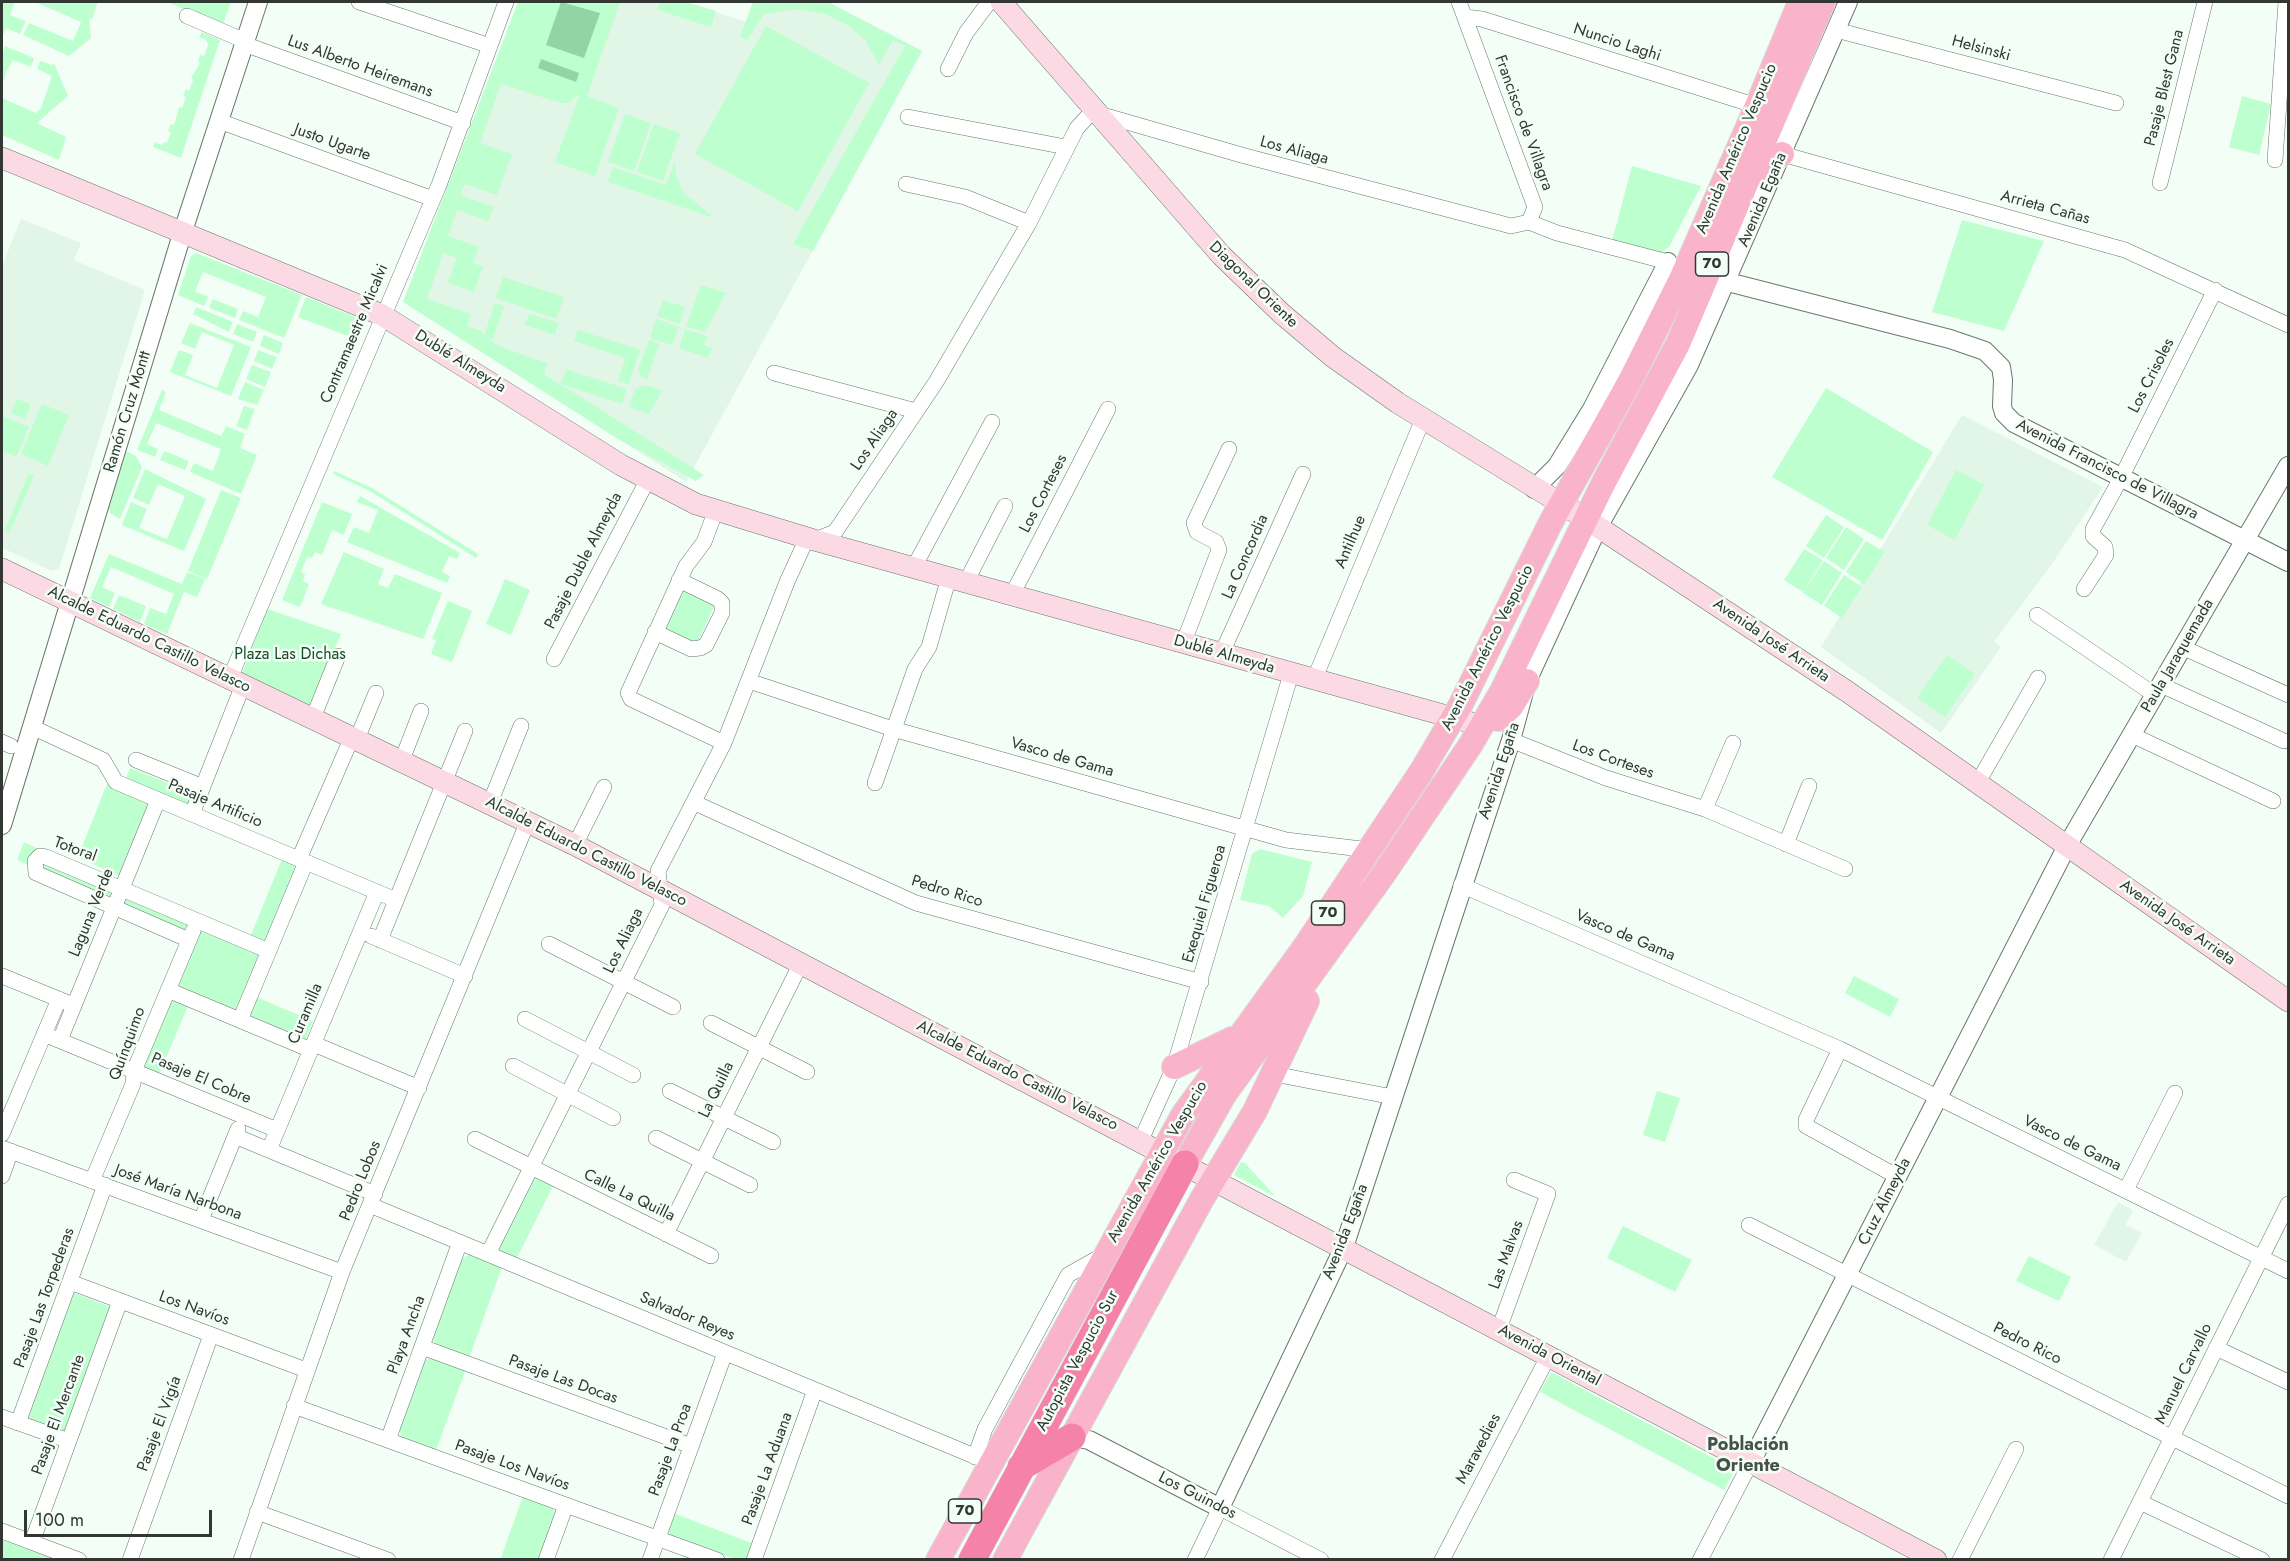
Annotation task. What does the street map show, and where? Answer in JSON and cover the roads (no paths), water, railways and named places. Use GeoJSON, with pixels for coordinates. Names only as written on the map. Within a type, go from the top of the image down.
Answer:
{"type":"FeatureCollection","features":[{"type":"Feature","properties":{"kind":"highway","name":"Autopista Vespucio Sur"},"geometry":{"type":"LineString","coordinates":[[972,1560],[1020,1468],[1163,1152]]}},
{"type":"Feature","properties":{"kind":"highway"},"geometry":{"type":"LineString","coordinates":[[1020,1468],[1072,1437]]}},
{"type":"Feature","properties":{"kind":"main road","name":"Diagonal Oriente"},"geometry":{"type":"LineString","coordinates":[[1001,2],[1202,234],[1260,294],[1333,357],[1423,419],[1561,504]]}},
{"type":"Feature","properties":{"kind":"main road","name":"Avenida Américo Vespucio"},"geometry":{"type":"LineString","coordinates":[[940,1556],[983,1460],[1105,1254],[1192,1099],[1292,966],[1370,850],[1453,719],[1561,504],[1630,381],[1707,221],[1800,2]]}},
{"type":"Feature","properties":{"kind":"main road","name":"Avenida Américo Vespucio"},"geometry":{"type":"LineString","coordinates":[[1163,1152],[1224,1095],[1329,952],[1483,726],[1592,523],[1678,344],[1823,2]]}},
{"type":"Feature","properties":{"kind":"main road"},"geometry":{"type":"LineString","coordinates":[[1749,177],[1782,154]]}},
{"type":"Feature","properties":{"kind":"main road","name":"Dublé Almeyda"},"geometry":{"type":"LineString","coordinates":[[2,158],[382,315],[647,481],[678,496],[810,539],[1483,726]]}},
{"type":"Feature","properties":{"kind":"main road"},"geometry":{"type":"LineString","coordinates":[[1668,262],[1707,221]]}},
{"type":"Feature","properties":{"kind":"main road","name":"Avenida José Arrieta"},"geometry":{"type":"LineString","coordinates":[[1561,504],[1726,610],[2068,844],[2289,1000]]}},
{"type":"Feature","properties":{"kind":"main road","name":"Alcalde Eduardo Castillo Velasco"},"geometry":{"type":"LineString","coordinates":[[2,569],[528,821],[1163,1152]]}},
{"type":"Feature","properties":{"kind":"main road"},"geometry":{"type":"LineString","coordinates":[[1483,726],[1496,721],[1506,713],[1527,681]]}},
{"type":"Feature","properties":{"kind":"main road","name":"Avenida Américo Vespucio"},"geometry":{"type":"LineString","coordinates":[[1005,1560],[1274,1074],[1329,952]]}},
{"type":"Feature","properties":{"kind":"main road"},"geometry":{"type":"LineString","coordinates":[[1174,1067],[1242,1033]]}},
{"type":"Feature","properties":{"kind":"main road","name":"Avenida Oriental"},"geometry":{"type":"LineString","coordinates":[[1163,1152],[1936,1560]]}},
{"type":"Feature","properties":{"kind":"street","name":"Ramón Cruz Montt"},"geometry":{"type":"LineString","coordinates":[[2,825],[183,231],[258,2]]}},
{"type":"Feature","properties":{"kind":"street"},"geometry":{"type":"LineString","coordinates":[[359,2],[490,46]]}},
{"type":"Feature","properties":{"kind":"street","name":"Contramaestre Micalvi"},"geometry":{"type":"LineString","coordinates":[[237,681],[382,315],[464,123],[506,2]]}},
{"type":"Feature","properties":{"kind":"street"},"geometry":{"type":"LineString","coordinates":[[948,69],[966,33],[989,2]]}},
{"type":"Feature","properties":{"kind":"street","name":"Francisco de Villagra"},"geometry":{"type":"LineString","coordinates":[[1459,2],[1535,207],[1529,222]]}},
{"type":"Feature","properties":{"kind":"street","name":"Avenida Egaña"},"geometry":{"type":"LineString","coordinates":[[1195,1560],[1344,1247],[1461,885],[1511,740],[1527,681],[1592,523],[1675,392],[1728,282],[1848,2]]}},
{"type":"Feature","properties":{"kind":"street","name":"Pasaje Blest Gana"},"geometry":{"type":"LineString","coordinates":[[2160,183],[2205,2]]}},
{"type":"Feature","properties":{"kind":"street"},"geometry":{"type":"LineString","coordinates":[[2275,160],[2286,2]]}},
{"type":"Feature","properties":{"kind":"street","name":"Lus Alberto Heiremans"},"geometry":{"type":"LineString","coordinates":[[187,16],[245,43],[464,123]]}},
{"type":"Feature","properties":{"kind":"street","name":"Nuncio Laghi"},"geometry":{"type":"LineString","coordinates":[[1465,17],[1482,19],[1757,106]]}},
{"type":"Feature","properties":{"kind":"street","name":"Helsinski"},"geometry":{"type":"LineString","coordinates":[[1836,30],[2116,103]]}},
{"type":"Feature","properties":{"kind":"street","name":"Los Aliaga"},"geometry":{"type":"LineString","coordinates":[[488,1254],[662,905],[658,871],[724,743],[810,539],[825,538],[835,532],[916,411],[1029,223],[1066,147],[1083,120],[1099,114],[1245,156],[1511,226],[1529,222]]}},
{"type":"Feature","properties":{"kind":"street"},"geometry":{"type":"LineString","coordinates":[[908,117],[1066,147]]}},
{"type":"Feature","properties":{"kind":"street","name":"Justo Ugarte"},"geometry":{"type":"LineString","coordinates":[[219,121],[433,199]]}},
{"type":"Feature","properties":{"kind":"street","name":"Arrieta Cañas"},"geometry":{"type":"LineString","coordinates":[[1782,154],[2112,245],[2289,325]]}},
{"type":"Feature","properties":{"kind":"street"},"geometry":{"type":"LineString","coordinates":[[906,184],[965,196],[1029,223]]}},
{"type":"Feature","properties":{"kind":"street"},"geometry":{"type":"LineString","coordinates":[[1529,222],[1557,233],[1668,262],[1592,409],[1557,466],[1534,489]]}},
{"type":"Feature","properties":{"kind":"street","name":"Avenida Francisco de Villagra"},"geometry":{"type":"LineString","coordinates":[[1728,282],[1950,339],[1985,351],[2001,367],[2002,406],[2008,418],[2245,542],[2289,562]]}},
{"type":"Feature","properties":{"kind":"street","name":"Los Crisoles"},"geometry":{"type":"LineString","coordinates":[[2084,590],[2106,555],[2105,547],[2093,536],[2093,529],[2215,290]]}},
{"type":"Feature","properties":{"kind":"street"},"geometry":{"type":"LineString","coordinates":[[774,373],[916,411]]}},
{"type":"Feature","properties":{"kind":"street","name":"Los Corteses"},"geometry":{"type":"LineString","coordinates":[[1012,595],[1108,409]]}},
{"type":"Feature","properties":{"kind":"street","name":"Antilhue"},"geometry":{"type":"LineString","coordinates":[[1314,680],[1423,419]]}},
{"type":"Feature","properties":{"kind":"street"},"geometry":{"type":"LineString","coordinates":[[914,567],[992,422]]}},
{"type":"Feature","properties":{"kind":"street","name":"La Concordia"},"geometry":{"type":"LineString","coordinates":[[1183,644],[1219,550],[1216,542],[1197,532],[1194,523],[1229,450]]}},
{"type":"Feature","properties":{"kind":"street","name":"Paula Jaraquemada"},"geometry":{"type":"LineString","coordinates":[[2068,844],[2289,466]]}},
{"type":"Feature","properties":{"kind":"street","name":"La Concordia"},"geometry":{"type":"LineString","coordinates":[[1221,655],[1303,474]]}},
{"type":"Feature","properties":{"kind":"street","name":"Pasaje Duble Almeyda"},"geometry":{"type":"LineString","coordinates":[[554,658],[647,481]]}},
{"type":"Feature","properties":{"kind":"street"},"geometry":{"type":"LineString","coordinates":[[875,783],[915,669],[929,647],[957,580],[1005,506]]}},
{"type":"Feature","properties":{"kind":"street"},"geometry":{"type":"LineString","coordinates":[[716,510],[704,542],[679,580],[628,691],[631,699],[724,743]]}},
{"type":"Feature","properties":{"kind":"street"},"geometry":{"type":"LineString","coordinates":[[655,632],[691,649],[700,648],[706,645],[722,613],[722,603],[718,598],[679,580]]}},
{"type":"Feature","properties":{"kind":"street"},"geometry":{"type":"LineString","coordinates":[[2037,615],[2158,690],[2284,741]]}},
{"type":"Feature","properties":{"kind":"street"},"geometry":{"type":"LineString","coordinates":[[2184,648],[2289,695]]}},
{"type":"Feature","properties":{"kind":"street"},"geometry":{"type":"LineString","coordinates":[[313,718],[338,656]]}},
{"type":"Feature","properties":{"kind":"street","name":"Exequiel Figueroa"},"geometry":{"type":"LineString","coordinates":[[1163,1152],[1174,1067],[1291,674]]}},
{"type":"Feature","properties":{"kind":"street"},"geometry":{"type":"LineString","coordinates":[[1978,782],[2038,678]]}},
{"type":"Feature","properties":{"kind":"street"},"geometry":{"type":"LineString","coordinates":[[192,814],[237,681]]}},
{"type":"Feature","properties":{"kind":"street","name":"Vasco de Gama"},"geometry":{"type":"LineString","coordinates":[[749,681],[893,729],[1297,842],[1370,850]]}},
{"type":"Feature","properties":{"kind":"street"},"geometry":{"type":"LineString","coordinates":[[240,1020],[354,738],[376,693]]}},
{"type":"Feature","properties":{"kind":"street"},"geometry":{"type":"LineString","coordinates":[[402,760],[421,711]]}},
{"type":"Feature","properties":{"kind":"street"},"geometry":{"type":"LineString","coordinates":[[490,803],[521,726]]}},
{"type":"Feature","properties":{"kind":"street","name":"Pasaje Artificio"},"geometry":{"type":"LineString","coordinates":[[32,727],[103,760],[116,782],[396,900]]}},
{"type":"Feature","properties":{"kind":"street"},"geometry":{"type":"LineString","coordinates":[[380,940],[465,731]]}},
{"type":"Feature","properties":{"kind":"street"},"geometry":{"type":"LineString","coordinates":[[2132,735],[2273,801]]}},
{"type":"Feature","properties":{"kind":"street","name":"Los Corteses"},"geometry":{"type":"LineString","coordinates":[[1511,740],[1606,778],[1705,809],[1845,869]]}},
{"type":"Feature","properties":{"kind":"street"},"geometry":{"type":"LineString","coordinates":[[1705,809],[1733,743]]}},
{"type":"Feature","properties":{"kind":"street","name":"Pasaje Artificio"},"geometry":{"type":"LineString","coordinates":[[136,760],[203,787]]}},
{"type":"Feature","properties":{"kind":"street"},"geometry":{"type":"LineString","coordinates":[[1786,844],[1809,786]]}},
{"type":"Feature","properties":{"kind":"street"},"geometry":{"type":"LineString","coordinates":[[575,845],[604,787]]}},
{"type":"Feature","properties":{"kind":"street","name":"Laguna Verde"},"geometry":{"type":"LineString","coordinates":[[60,1040],[158,800]]}},
{"type":"Feature","properties":{"kind":"street","name":"Pedro Rico"},"geometry":{"type":"LineString","coordinates":[[695,803],[916,903],[1201,982]]}},
{"type":"Feature","properties":{"kind":"street","name":"Pedro Lobos"},"geometry":{"type":"LineString","coordinates":[[241,1560],[342,1272],[528,821]]}},
{"type":"Feature","properties":{"kind":"street","name":"Cruz Almeyda"},"geometry":{"type":"LineString","coordinates":[[1700,1560],[2068,844]]}},
{"type":"Feature","properties":{"kind":"street","name":"Totoral"},"geometry":{"type":"LineString","coordinates":[[189,940],[36,873],[35,861],[40,856],[46,856],[269,951]]}},
{"type":"Feature","properties":{"kind":"street","name":"Vasco de Gama"},"geometry":{"type":"LineString","coordinates":[[1461,885],[1840,1049],[2289,1271]]}},
{"type":"Feature","properties":{"kind":"street","name":"Curamilla"},"geometry":{"type":"LineString","coordinates":[[269,1150],[377,892]]}},
{"type":"Feature","properties":{"kind":"street","name":"Quínquimo"},"geometry":{"type":"LineString","coordinates":[[99,1183],[133,1084],[134,1071],[197,920]]}},
{"type":"Feature","properties":{"kind":"street"},"geometry":{"type":"LineString","coordinates":[[360,931],[465,976]]}},
{"type":"Feature","properties":{"kind":"street"},"geometry":{"type":"LineString","coordinates":[[549,944],[674,1007]]}},
{"type":"Feature","properties":{"kind":"street","name":"La Quilla"},"geometry":{"type":"LineString","coordinates":[[666,1234],[801,963]]}},
{"type":"Feature","properties":{"kind":"street"},"geometry":{"type":"LineString","coordinates":[[2,976],[74,1005]]}},
{"type":"Feature","properties":{"kind":"street"},"geometry":{"type":"LineString","coordinates":[[168,990],[418,1088]]}},
{"type":"Feature","properties":{"kind":"street"},"geometry":{"type":"LineString","coordinates":[[2,1134],[59,999]]}},
{"type":"Feature","properties":{"kind":"street"},"geometry":{"type":"LineString","coordinates":[[525,1019],[633,1075]]}},
{"type":"Feature","properties":{"kind":"street"},"geometry":{"type":"LineString","coordinates":[[711,1023],[807,1072]]}},
{"type":"Feature","properties":{"kind":"street","name":"Pasaje El Cobre"},"geometry":{"type":"LineString","coordinates":[[44,1034],[277,1130]]}},
{"type":"Feature","properties":{"kind":"street"},"geometry":{"type":"LineString","coordinates":[[1840,1049],[1806,1120],[1806,1126],[1898,1176]]}},
{"type":"Feature","properties":{"kind":"street"},"geometry":{"type":"LineString","coordinates":[[513,1066],[613,1118]]}},
{"type":"Feature","properties":{"kind":"street"},"geometry":{"type":"LineString","coordinates":[[1274,1074],[1393,1097]]}},
{"type":"Feature","properties":{"kind":"street"},"geometry":{"type":"LineString","coordinates":[[670,1091],[773,1142]]}},
{"type":"Feature","properties":{"kind":"street"},"geometry":{"type":"LineString","coordinates":[[2126,1190],[2175,1094]]}},
{"type":"Feature","properties":{"kind":"street"},"geometry":{"type":"LineString","coordinates":[[201,1220],[243,1116]]}},
{"type":"Feature","properties":{"kind":"street"},"geometry":{"type":"LineString","coordinates":[[235,1136],[373,1199]]}},
{"type":"Feature","properties":{"kind":"street"},"geometry":{"type":"LineString","coordinates":[[656,1138],[750,1185]]}},
{"type":"Feature","properties":{"kind":"street","name":"Calle La Quilla"},"geometry":{"type":"LineString","coordinates":[[475,1139],[711,1256]]}},
{"type":"Feature","properties":{"kind":"street"},"geometry":{"type":"LineString","coordinates":[[2,1176],[6,1149]]}},
{"type":"Feature","properties":{"kind":"street","name":"José María Narbona"},"geometry":{"type":"LineString","coordinates":[[6,1149],[342,1272]]}},
{"type":"Feature","properties":{"kind":"street","name":"Las Malvas"},"geometry":{"type":"LineString","coordinates":[[1499,1329],[1548,1194],[1514,1180]]}},
{"type":"Feature","properties":{"kind":"street","name":"Pasaje Las Torpederas"},"geometry":{"type":"LineString","coordinates":[[18,1423],[70,1282],[99,1183]]}},
{"type":"Feature","properties":{"kind":"street","name":"Salvador Reyes"},"geometry":{"type":"LineString","coordinates":[[373,1199],[488,1254],[983,1460]]}},
{"type":"Feature","properties":{"kind":"street","name":"Manuel Carvallo"},"geometry":{"type":"LineString","coordinates":[[2111,1560],[2289,1204]]}},
{"type":"Feature","properties":{"kind":"street","name":"Pedro Rico"},"geometry":{"type":"LineString","coordinates":[[1749,1225],[2289,1496]]}},
{"type":"Feature","properties":{"kind":"street","name":"Playa Ancha"},"geometry":{"type":"LineString","coordinates":[[388,1440],[460,1242]]}},
{"type":"Feature","properties":{"kind":"street","name":"Los Navíos"},"geometry":{"type":"LineString","coordinates":[[70,1282],[306,1370]]}},
{"type":"Feature","properties":{"kind":"street","name":"Pasaje El Mercante"},"geometry":{"type":"LineString","coordinates":[[32,1542],[120,1300]]}},
{"type":"Feature","properties":{"kind":"street","name":"Pasaje El Vigía"},"geometry":{"type":"LineString","coordinates":[[130,1560],[212,1335]]}},
{"type":"Feature","properties":{"kind":"street","name":"Pasaje Las Docas"},"geometry":{"type":"LineString","coordinates":[[422,1347],[691,1446]]}},
{"type":"Feature","properties":{"kind":"street"},"geometry":{"type":"LineString","coordinates":[[2216,1348],[2289,1382]]}},
{"type":"Feature","properties":{"kind":"street","name":"Pasaje La Proa"},"geometry":{"type":"LineString","coordinates":[[651,1560],[726,1353]]}},
{"type":"Feature","properties":{"kind":"street","name":"Maravedies"},"geometry":{"type":"LineString","coordinates":[[1442,1560],[1548,1355]]}},
{"type":"Feature","properties":{"kind":"street","name":"Pasaje La Aduana"},"geometry":{"type":"LineString","coordinates":[[754,1560],[815,1390]]}},
{"type":"Feature","properties":{"kind":"street","name":"Pasaje Los Navíos"},"geometry":{"type":"LineString","coordinates":[[294,1406],[717,1560]]}},
{"type":"Feature","properties":{"kind":"street"},"geometry":{"type":"LineString","coordinates":[[2,1417],[69,1441]]}},
{"type":"Feature","properties":{"kind":"street","name":"Los Guindos"},"geometry":{"type":"LineString","coordinates":[[1072,1437],[1089,1440],[1321,1560]]}},
{"type":"Feature","properties":{"kind":"street"},"geometry":{"type":"LineString","coordinates":[[1960,1560],[2016,1449]]}},
{"type":"Feature","properties":{"kind":"street"},"geometry":{"type":"LineString","coordinates":[[2140,1502],[2262,1560]]}},
{"type":"Feature","properties":{"kind":"street"},"geometry":{"type":"LineString","coordinates":[[546,1560],[566,1505]]}},
{"type":"Feature","properties":{"kind":"street"},"geometry":{"type":"LineString","coordinates":[[257,1512],[388,1560]]}},
{"type":"Feature","properties":{"kind":"street"},"geometry":{"type":"LineString","coordinates":[[2,1531],[79,1560]]}},
{"type":"Feature","properties":{"kind":"district","name":"Población Oriente"},"geometry":{"type":"Point","coordinates":[1748,1456]}},
{"type":"Feature","properties":{"kind":"park label","name":"Plaza Las Dichas"},"geometry":{"type":"Point","coordinates":[290,655]}}]}
